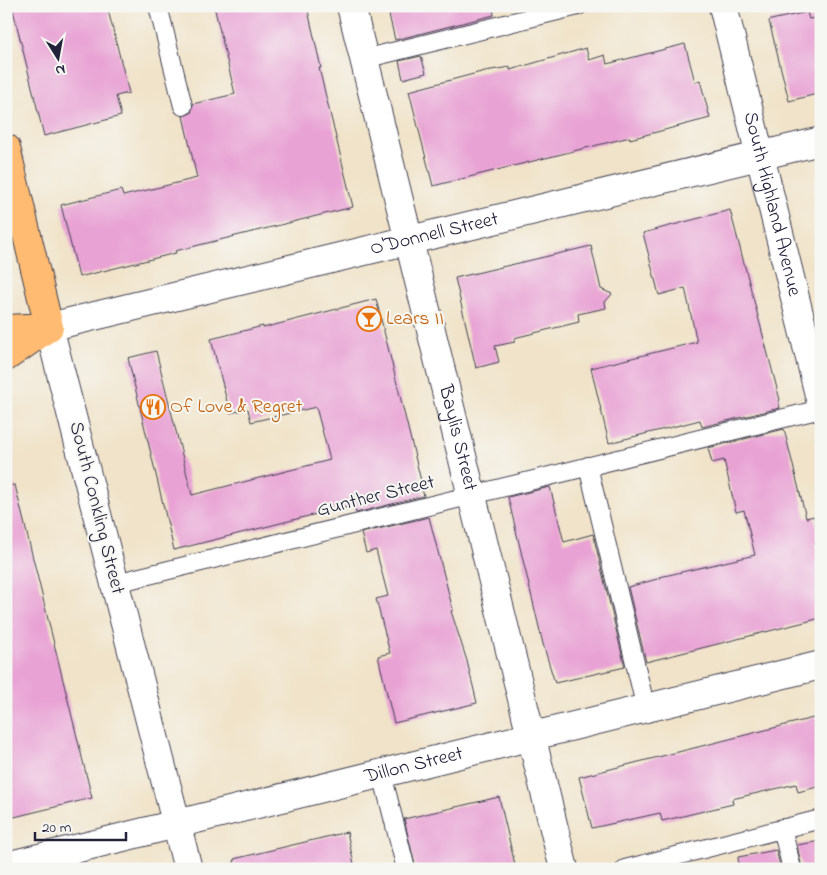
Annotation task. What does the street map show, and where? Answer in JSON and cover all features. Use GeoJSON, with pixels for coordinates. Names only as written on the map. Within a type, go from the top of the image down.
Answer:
{"type":"FeatureCollection","features":[{"type":"Feature","properties":{"kind":"main road","name":"South Conkling Street"},"geometry":{"type":"LineString","coordinates":[[6,148],[50,327]]}},
{"type":"Feature","properties":{"kind":"main road","name":"O'Donnell Street"},"geometry":{"type":"LineString","coordinates":[[6,329],[50,327]]}},
{"type":"Feature","properties":{"kind":"main road","name":"O'Donnell Street"},"geometry":{"type":"LineString","coordinates":[[6,357],[50,327]]}},
{"type":"Feature","properties":{"kind":"street","name":"Baylis Street"},"geometry":{"type":"LineString","coordinates":[[351,6],[564,869]]}},
{"type":"Feature","properties":{"kind":"street","name":"South Highland Avenue"},"geometry":{"type":"LineString","coordinates":[[723,6],[821,402]]}},
{"type":"Feature","properties":{"kind":"street","name":"O'Donnell Street"},"geometry":{"type":"LineString","coordinates":[[50,327],[821,141]]}},
{"type":"Feature","properties":{"kind":"street","name":"South Conkling Street"},"geometry":{"type":"LineString","coordinates":[[50,327],[188,869]]}},
{"type":"Feature","properties":{"kind":"street","name":"Dillon Street"},"geometry":{"type":"LineString","coordinates":[[6,866],[821,665]]}},
{"type":"Feature","properties":{"kind":"lane"},"geometry":{"type":"LineString","coordinates":[[158,6],[182,106]]}},
{"type":"Feature","properties":{"kind":"lane"},"geometry":{"type":"LineString","coordinates":[[364,59],[537,11],[578,6]]}},
{"type":"Feature","properties":{"kind":"lane","name":"Gunther Street"},"geometry":{"type":"LineString","coordinates":[[116,583],[821,409]]}},
{"type":"Feature","properties":{"kind":"lane"},"geometry":{"type":"LineString","coordinates":[[588,466],[646,709]]}},
{"type":"Feature","properties":{"kind":"lane"},"geometry":{"type":"LineString","coordinates":[[382,774],[406,869]]}},
{"type":"Feature","properties":{"kind":"lane"},"geometry":{"type":"LineString","coordinates":[[625,869],[821,818]]}},
{"type":"Feature","properties":{"kind":"lane"},"geometry":{"type":"LineString","coordinates":[[782,828],[792,869]]}},
{"type":"Feature","properties":{"kind":"building"},"geometry":{"type":"Polygon","coordinates":[[[12,6],[107,6],[129,93],[116,96],[121,116],[44,136],[12,6]]]}},
{"type":"Feature","properties":{"kind":"building"},"geometry":{"type":"Polygon","coordinates":[[[214,6],[307,6],[321,68],[319,68],[353,207],[79,277],[61,205],[121,190],[123,196],[197,178],[183,116],[191,113],[193,104],[235,94],[214,6]]]}},
{"type":"Feature","properties":{"kind":"building"},"geometry":{"type":"Polygon","coordinates":[[[387,6],[493,6],[494,15],[395,40],[387,6]]]}},
{"type":"Feature","properties":{"kind":"building"},"geometry":{"type":"Polygon","coordinates":[[[807,12],[809,19],[821,17],[821,93],[789,101],[769,21],[807,12]]]}},
{"type":"Feature","properties":{"kind":"building"},"geometry":{"type":"Polygon","coordinates":[[[685,44],[695,82],[700,80],[710,118],[433,186],[409,91],[485,71],[510,67],[510,70],[586,48],[589,60],[605,55],[607,64],[685,44]]]}},
{"type":"Feature","properties":{"kind":"building"},"geometry":{"type":"Polygon","coordinates":[[[421,56],[426,73],[403,79],[399,61],[421,56]]]}},
{"type":"Feature","properties":{"kind":"building"},"geometry":{"type":"Polygon","coordinates":[[[730,210],[780,400],[778,401],[780,408],[702,427],[700,420],[609,443],[591,368],[697,342],[685,288],[659,295],[643,233],[730,210]]]}},
{"type":"Feature","properties":{"kind":"building"},"geometry":{"type":"Polygon","coordinates":[[[591,246],[601,289],[612,294],[605,302],[606,308],[578,314],[579,322],[514,338],[515,342],[495,346],[499,362],[476,368],[455,278],[591,246]]]}},
{"type":"Feature","properties":{"kind":"building"},"geometry":{"type":"Polygon","coordinates":[[[376,299],[424,496],[356,513],[354,506],[344,507],[174,550],[128,358],[156,351],[192,495],[330,460],[316,407],[251,422],[248,409],[230,413],[211,339],[263,326],[263,328],[376,299]]]}},
{"type":"Feature","properties":{"kind":"building"},"geometry":{"type":"Polygon","coordinates":[[[784,429],[806,518],[814,516],[820,542],[815,543],[821,565],[821,618],[646,662],[628,587],[660,577],[755,555],[744,510],[736,512],[724,460],[712,463],[708,448],[784,429]]]}},
{"type":"Feature","properties":{"kind":"building"},"geometry":{"type":"Polygon","coordinates":[[[15,485],[92,798],[6,819],[6,486],[15,485]]]}},
{"type":"Feature","properties":{"kind":"building"},"geometry":{"type":"Polygon","coordinates":[[[550,487],[564,542],[593,534],[625,667],[555,683],[543,644],[508,497],[550,487]]]}},
{"type":"Feature","properties":{"kind":"building"},"geometry":{"type":"Polygon","coordinates":[[[429,517],[453,610],[451,611],[467,661],[477,703],[394,723],[378,656],[390,653],[376,599],[388,596],[376,550],[366,553],[361,533],[429,517]]]}},
{"type":"Feature","properties":{"kind":"building"},"geometry":{"type":"Polygon","coordinates":[[[821,716],[821,786],[798,792],[796,784],[732,799],[733,804],[662,821],[660,813],[592,828],[579,777],[821,716]]]}},
{"type":"Feature","properties":{"kind":"building"},"geometry":{"type":"Polygon","coordinates":[[[499,797],[516,869],[416,869],[404,819],[499,797]]]}},
{"type":"Feature","properties":{"kind":"building"},"geometry":{"type":"Polygon","coordinates":[[[347,832],[355,869],[235,869],[234,859],[347,832]]]}},
{"type":"Feature","properties":{"kind":"building"},"geometry":{"type":"Polygon","coordinates":[[[821,841],[821,869],[802,869],[797,845],[821,841]]]}},
{"type":"Feature","properties":{"kind":"building"},"geometry":{"type":"Polygon","coordinates":[[[776,850],[781,869],[739,869],[738,857],[776,850]]]}},
{"type":"Feature","properties":{"kind":"place","name":"Lears II"},"geometry":{"type":"Point","coordinates":[369,319]}},
{"type":"Feature","properties":{"kind":"place","name":"Of Love & Regret"},"geometry":{"type":"Point","coordinates":[153,407]}}]}
